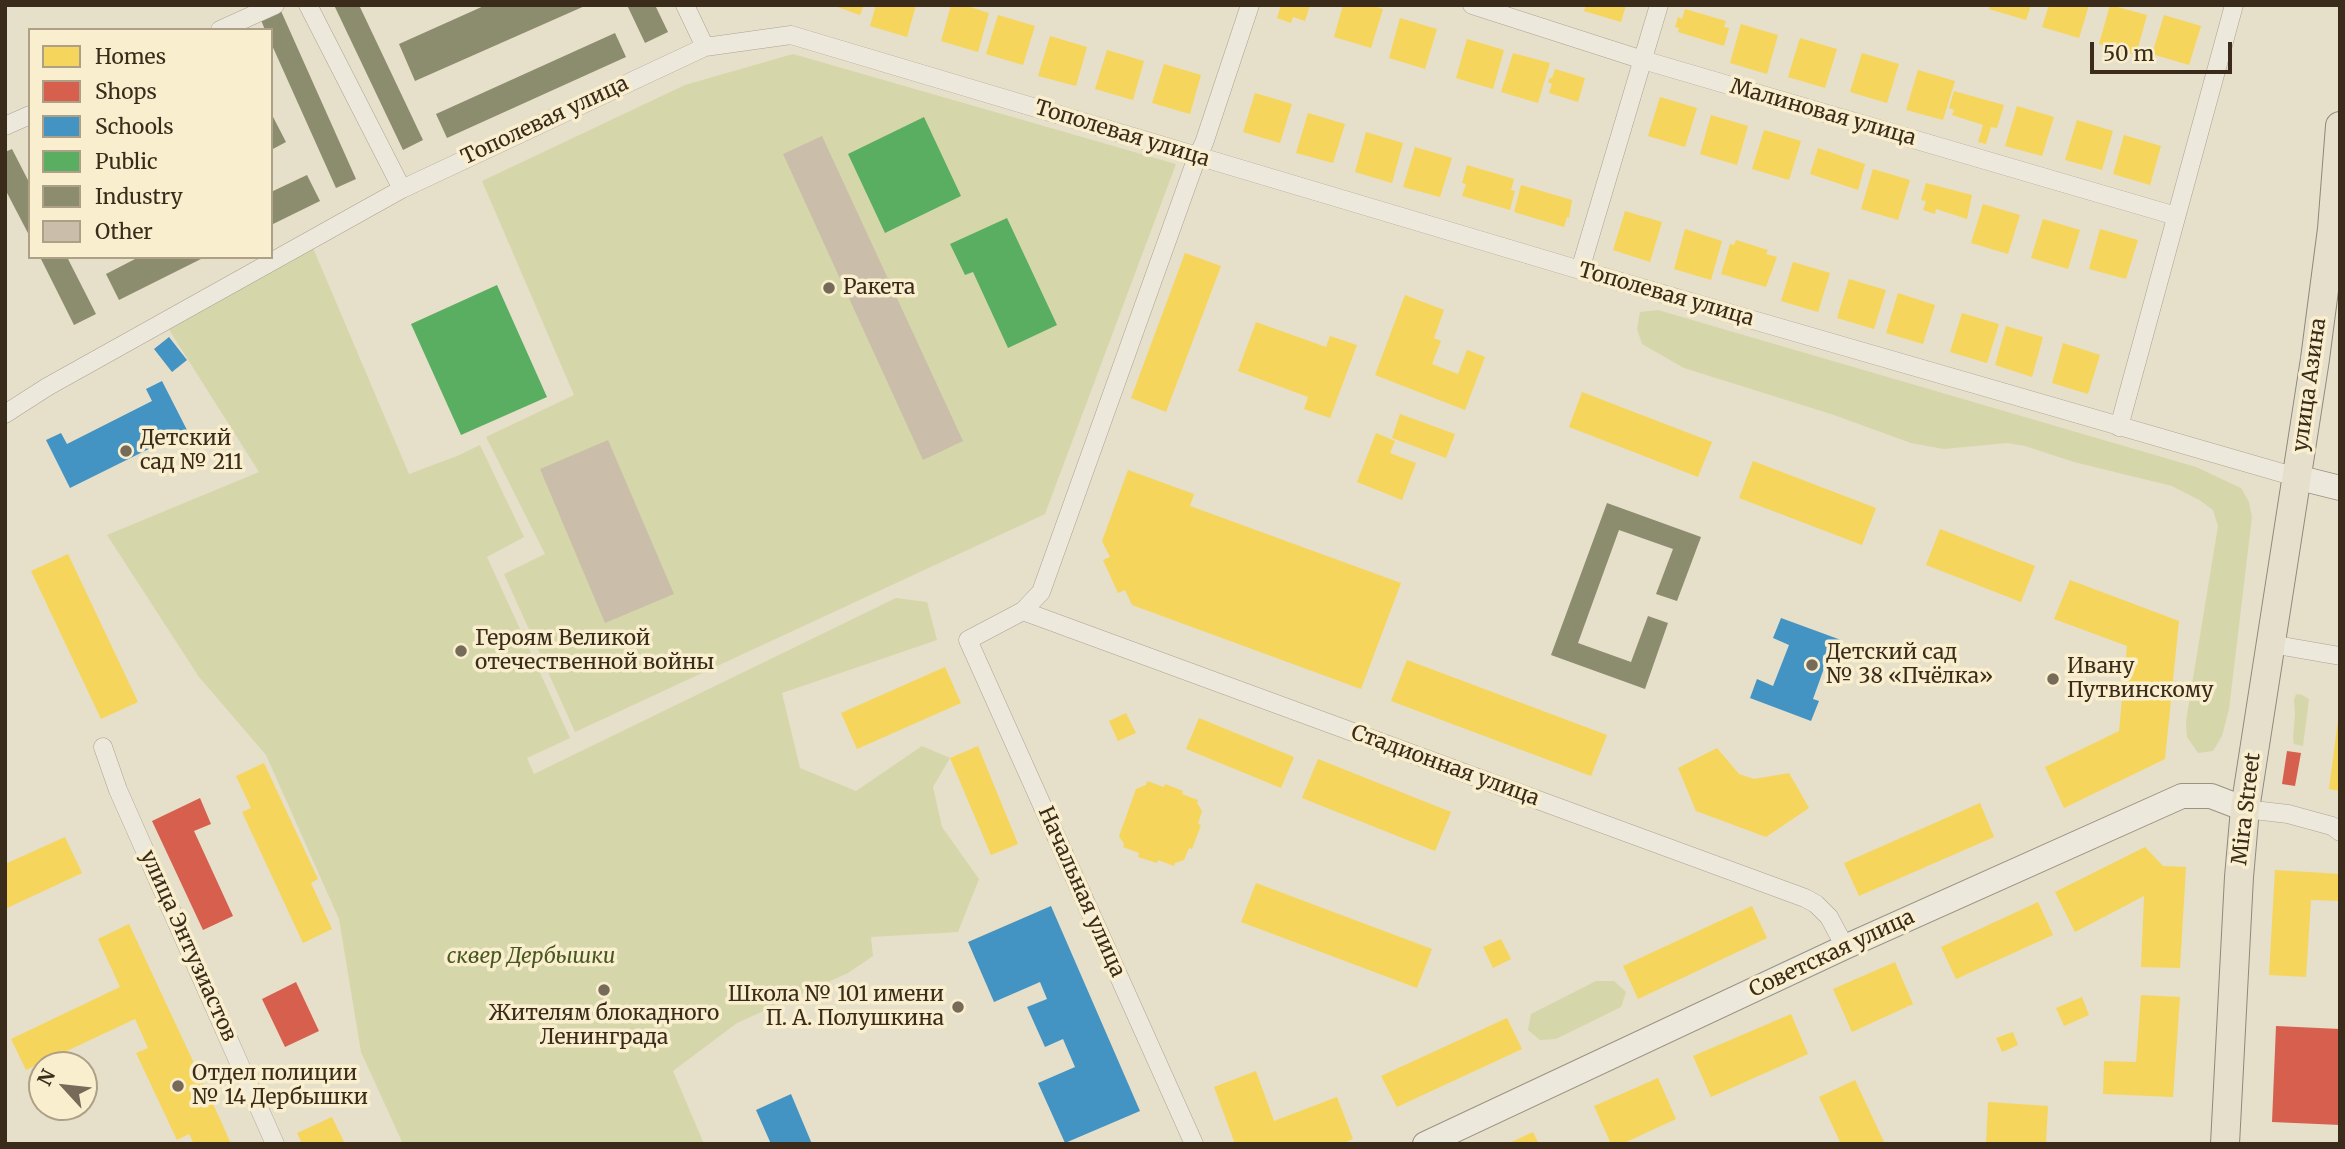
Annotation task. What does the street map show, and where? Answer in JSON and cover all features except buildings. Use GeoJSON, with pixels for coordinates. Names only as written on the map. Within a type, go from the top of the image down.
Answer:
{"type":"FeatureCollection","features":[{"type":"Feature","properties":{"kind":"main road","name":"улица Азина"},"geometry":{"type":"LineString","coordinates":[[2297,477],[2330,241],[2340,126]]}},
{"type":"Feature","properties":{"kind":"main road","name":"Mira Street"},"geometry":{"type":"LineString","coordinates":[[2225,1144],[2238,877],[2245,809],[2297,477]]}},
{"type":"Feature","properties":{"kind":"street"},"geometry":{"type":"LineString","coordinates":[[224,28],[275,5]]}},
{"type":"Feature","properties":{"kind":"street"},"geometry":{"type":"LineString","coordinates":[[308,5],[402,189]]}},
{"type":"Feature","properties":{"kind":"street"},"geometry":{"type":"LineString","coordinates":[[685,5],[705,47]]}},
{"type":"Feature","properties":{"kind":"street"},"geometry":{"type":"LineString","coordinates":[[1024,611],[1041,592],[1204,143],[1250,5]]}},
{"type":"Feature","properties":{"kind":"street","name":"Малиновая улица"},"geometry":{"type":"LineString","coordinates":[[1472,5],[1643,60],[2176,216]]}},
{"type":"Feature","properties":{"kind":"street"},"geometry":{"type":"LineString","coordinates":[[1580,270],[1659,5]]}},
{"type":"Feature","properties":{"kind":"street"},"geometry":{"type":"LineString","coordinates":[[2119,427],[2232,6]]}},
{"type":"Feature","properties":{"kind":"street","name":"Тополевая улица"},"geometry":{"type":"LineString","coordinates":[[5,414],[47,387],[402,189],[705,47],[791,35],[1580,270],[2297,477]]}},
{"type":"Feature","properties":{"kind":"street"},"geometry":{"type":"LineString","coordinates":[[5,125],[28,116]]}},
{"type":"Feature","properties":{"kind":"street"},"geometry":{"type":"LineString","coordinates":[[2297,477],[2340,488]]}},
{"type":"Feature","properties":{"kind":"street","name":"Начальная улица"},"geometry":{"type":"LineString","coordinates":[[1024,611],[968,640],[1194,1144]]}},
{"type":"Feature","properties":{"kind":"street","name":"Стадионная улица"},"geometry":{"type":"LineString","coordinates":[[1024,611],[1805,898],[1816,904],[1829,917],[1845,947]]}},
{"type":"Feature","properties":{"kind":"street"},"geometry":{"type":"LineString","coordinates":[[2271,643],[2340,656]]}},
{"type":"Feature","properties":{"kind":"street","name":"улица Энтузиастов"},"geometry":{"type":"LineString","coordinates":[[103,747],[118,790],[275,1144]]}},
{"type":"Feature","properties":{"kind":"street","name":"Советская улица"},"geometry":{"type":"LineString","coordinates":[[1425,1144],[1845,947],[2182,796],[2211,796],[2245,809]]}},
{"type":"Feature","properties":{"kind":"street"},"geometry":{"type":"LineString","coordinates":[[2245,809],[2288,814],[2332,826],[2340,832]]}},
{"type":"Feature","properties":{"kind":"green space","name":"Ракета"},"geometry":{"type":"Polygon","coordinates":[[[793,54],[1176,164],[1045,514],[575,732],[504,574],[545,554],[486,437],[574,395],[482,181],[685,85],[793,54]]]}},
{"type":"Feature","properties":{"kind":"green space","name":"сквер Дербышки"},"geometry":{"type":"Polygon","coordinates":[[[313,248],[409,474],[480,445],[524,537],[487,557],[570,738],[527,758],[534,774],[896,598],[927,602],[937,640],[782,693],[800,768],[856,791],[922,746],[950,758],[933,787],[942,827],[979,879],[958,932],[871,937],[873,956],[848,973],[737,1023],[673,1071],[704,1144],[403,1144],[361,1052],[339,919],[266,755],[199,677],[107,535],[259,472],[168,328],[313,248]]]}},
{"type":"Feature","properties":{"kind":"green space"},"geometry":{"type":"Polygon","coordinates":[[[1658,310],[2196,467],[2241,488],[2249,502],[2252,517],[2229,709],[2222,736],[2213,751],[2198,753],[2187,737],[2186,721],[2218,526],[2213,510],[2172,486],[2074,462],[2025,446],[2007,443],[1944,449],[1911,443],[1834,415],[1684,368],[1642,344],[1637,329],[1640,312],[1658,310]]]}},
{"type":"Feature","properties":{"kind":"green space"},"geometry":{"type":"Polygon","coordinates":[[[2296,694],[2309,699],[2303,746],[2294,744],[2293,739],[2296,694]]]}},
{"type":"Feature","properties":{"kind":"green space"},"geometry":{"type":"Polygon","coordinates":[[[1596,981],[1614,981],[1626,992],[1621,1007],[1556,1039],[1540,1040],[1528,1030],[1531,1014],[1596,981]]]}},
{"type":"Feature","properties":{"kind":"place","name":"Ракета"},"geometry":{"type":"Point","coordinates":[829,288]}},
{"type":"Feature","properties":{"kind":"place","name":"Детский сад № 211"},"geometry":{"type":"Point","coordinates":[126,451]}},
{"type":"Feature","properties":{"kind":"place","name":"Героям Великой отечественной войны"},"geometry":{"type":"Point","coordinates":[461,651]}},
{"type":"Feature","properties":{"kind":"place","name":"Детский сад № 38 «Пчёлка»"},"geometry":{"type":"Point","coordinates":[1812,665]}},
{"type":"Feature","properties":{"kind":"place","name":"Ивану Путвинскому"},"geometry":{"type":"Point","coordinates":[2053,679]}},
{"type":"Feature","properties":{"kind":"place","name":"Жителям блокадного Ленинграда"},"geometry":{"type":"Point","coordinates":[604,990]}},
{"type":"Feature","properties":{"kind":"place","name":"Школа № 101 имени П. А. Полушкина"},"geometry":{"type":"Point","coordinates":[958,1007]}},
{"type":"Feature","properties":{"kind":"place","name":"Отдел полиции № 14 Дербышки"},"geometry":{"type":"Point","coordinates":[178,1086]}}]}
